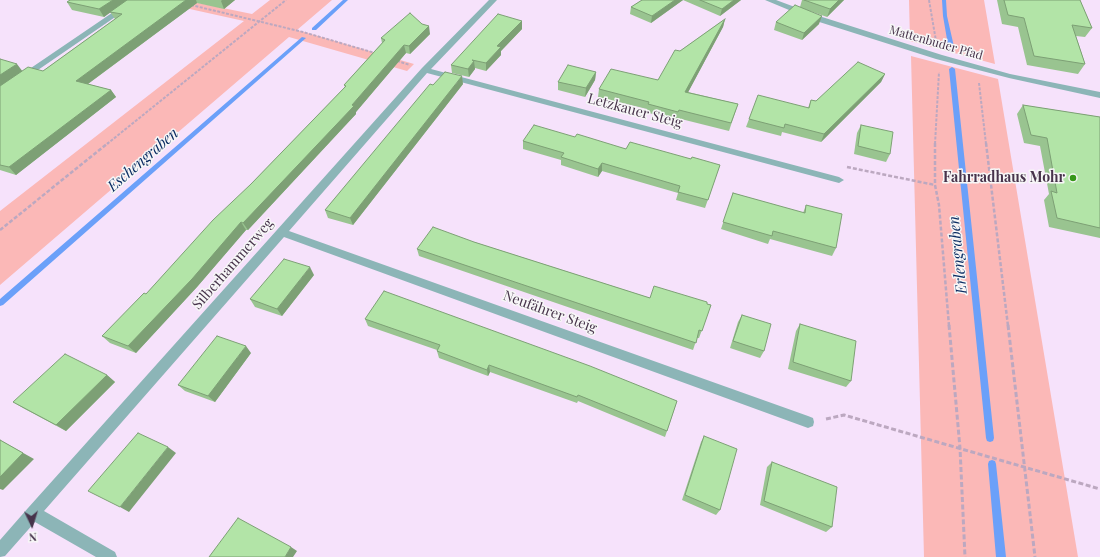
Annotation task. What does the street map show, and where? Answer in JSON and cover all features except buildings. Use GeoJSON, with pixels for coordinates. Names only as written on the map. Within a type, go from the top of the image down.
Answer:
{"type":"FeatureCollection","features":[{"type":"Feature","properties":{"kind":"street"},"geometry":{"type":"LineString","coordinates":[[0,93],[136,0]]}},
{"type":"Feature","properties":{"kind":"street","name":"Silberhammerweg"},"geometry":{"type":"LineString","coordinates":[[0,550],[425,70],[493,0]]}},
{"type":"Feature","properties":{"kind":"street","name":"Mattenbuder Pfad"},"geometry":{"type":"LineString","coordinates":[[769,0],[816,18],[977,68],[1100,95]]}},
{"type":"Feature","properties":{"kind":"street","name":"Letzkauer Steig"},"geometry":{"type":"LineString","coordinates":[[425,70],[839,180]]}},
{"type":"Feature","properties":{"kind":"street","name":"Neufährer Steig"},"geometry":{"type":"LineString","coordinates":[[281,232],[808,422]]}},
{"type":"Feature","properties":{"kind":"street"},"geometry":{"type":"LineString","coordinates":[[33,513],[110,557]]}},
{"type":"Feature","properties":{"kind":"path"},"geometry":{"type":"LineString","coordinates":[[0,230],[286,0]]}},
{"type":"Feature","properties":{"kind":"path"},"geometry":{"type":"LineString","coordinates":[[929,0],[939,57],[940,83],[935,129],[935,185],[939,205],[960,448],[965,557]]}},
{"type":"Feature","properties":{"kind":"path"},"geometry":{"type":"LineString","coordinates":[[188,4],[259,21],[378,54]]}},
{"type":"Feature","properties":{"kind":"path"},"geometry":{"type":"LineString","coordinates":[[391,59],[425,70]]}},
{"type":"Feature","properties":{"kind":"path"},"geometry":{"type":"LineString","coordinates":[[977,68],[1034,557]]}},
{"type":"Feature","properties":{"kind":"path"},"geometry":{"type":"LineString","coordinates":[[839,180],[840,169],[846,166],[935,185]]}},
{"type":"Feature","properties":{"kind":"path"},"geometry":{"type":"LineString","coordinates":[[808,422],[844,415],[1100,489]]}},
{"type":"Feature","properties":{"kind":"shaded area"},"geometry":{"type":"Polygon","coordinates":[[[149,0],[184,0],[252,14],[270,0],[332,0],[297,30],[414,64],[407,71],[289,37],[0,285],[0,211],[244,21],[149,0]]]}},
{"type":"Feature","properties":{"kind":"shaded area"},"geometry":{"type":"Polygon","coordinates":[[[909,0],[984,0],[995,64],[910,41],[909,0]]]}},
{"type":"Feature","properties":{"kind":"shaded area"},"geometry":{"type":"Polygon","coordinates":[[[911,56],[998,79],[1078,557],[924,557],[911,56]]]}},
{"type":"Feature","properties":{"kind":"waterway","name":"Eschengraben"},"geometry":{"type":"LineString","coordinates":[[314,29],[346,0]]}},
{"type":"Feature","properties":{"kind":"waterway","name":"Erlengraben"},"geometry":{"type":"LineString","coordinates":[[944,0],[945,16],[952,51]]}},
{"type":"Feature","properties":{"kind":"waterway","name":"Eschengraben"},"geometry":{"type":"LineString","coordinates":[[0,303],[304,38]]}},
{"type":"Feature","properties":{"kind":"waterway","name":"Erlengraben"},"geometry":{"type":"LineString","coordinates":[[952,69],[990,438]]}},
{"type":"Feature","properties":{"kind":"waterway","name":"Erlengraben"},"geometry":{"type":"LineString","coordinates":[[992,464],[1001,557]]}},
{"type":"Feature","properties":{"kind":"place","name":"Fahrradhaus Mohr"},"geometry":{"type":"Point","coordinates":[1073,178]}}]}
